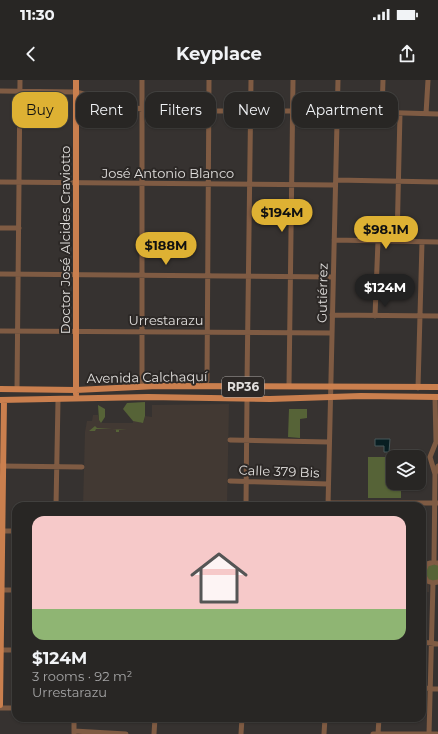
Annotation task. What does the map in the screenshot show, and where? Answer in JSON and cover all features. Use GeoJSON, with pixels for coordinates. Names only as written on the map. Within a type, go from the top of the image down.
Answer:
{"type":"FeatureCollection","features":[{"type":"Feature","properties":{"kind":"main road","name":"Doctor José Alcides Craviotto"},"geometry":{"type":"LineString","coordinates":[[76,80],[76,92]]}},
{"type":"Feature","properties":{"kind":"main road","name":"Doctor José Alcides Craviotto"},"geometry":{"type":"LineString","coordinates":[[76,128],[76,399]]}},
{"type":"Feature","properties":{"kind":"main road","name":"Avenida Calchaquí"},"geometry":{"type":"LineString","coordinates":[[2,394],[17,389],[76,390],[96,389],[97,387],[101,386],[438,387]]}},
{"type":"Feature","properties":{"kind":"main road"},"geometry":{"type":"LineString","coordinates":[[96,389],[97,399]]}},
{"type":"Feature","properties":{"kind":"main road"},"geometry":{"type":"LineString","coordinates":[[0,705],[2,394],[48,390]]}},
{"type":"Feature","properties":{"kind":"main road","name":"Avenida Calchaquí"},"geometry":{"type":"LineString","coordinates":[[2,394],[58,400],[330,396],[436,397]]}},
{"type":"Feature","properties":{"kind":"street"},"geometry":{"type":"LineString","coordinates":[[17,389],[20,80]]}},
{"type":"Feature","properties":{"kind":"street"},"geometry":{"type":"LineString","coordinates":[[142,80],[142,382]]}},
{"type":"Feature","properties":{"kind":"street"},"geometry":{"type":"LineString","coordinates":[[209,80],[209,92]]}},
{"type":"Feature","properties":{"kind":"street"},"geometry":{"type":"LineString","coordinates":[[251,80],[251,92]]}},
{"type":"Feature","properties":{"kind":"street"},"geometry":{"type":"LineString","coordinates":[[292,80],[292,92]]}},
{"type":"Feature","properties":{"kind":"street","name":"Gutiérrez"},"geometry":{"type":"LineString","coordinates":[[338,80],[338,92]]}},
{"type":"Feature","properties":{"kind":"street"},"geometry":{"type":"LineString","coordinates":[[383,80],[383,92]]}},
{"type":"Feature","properties":{"kind":"street"},"geometry":{"type":"LineString","coordinates":[[426,114],[428,80]]}},
{"type":"Feature","properties":{"kind":"street"},"geometry":{"type":"LineString","coordinates":[[0,91],[76,92]]}},
{"type":"Feature","properties":{"kind":"street"},"geometry":{"type":"LineString","coordinates":[[137,109],[145,110]]}},
{"type":"Feature","properties":{"kind":"street"},"geometry":{"type":"LineString","coordinates":[[284,111],[292,111]]}},
{"type":"Feature","properties":{"kind":"street"},"geometry":{"type":"LineString","coordinates":[[397,241],[400,113],[438,114]]}},
{"type":"Feature","properties":{"kind":"street"},"geometry":{"type":"LineString","coordinates":[[207,380],[209,128]]}},
{"type":"Feature","properties":{"kind":"street"},"geometry":{"type":"LineString","coordinates":[[247,382],[251,128]]}},
{"type":"Feature","properties":{"kind":"street"},"geometry":{"type":"LineString","coordinates":[[289,386],[292,128]]}},
{"type":"Feature","properties":{"kind":"street","name":"Gutiérrez"},"geometry":{"type":"LineString","coordinates":[[328,502],[337,128]]}},
{"type":"Feature","properties":{"kind":"street","name":"José Antonio Blanco"},"geometry":{"type":"LineString","coordinates":[[0,182],[292,185],[336,182],[438,182]]}},
{"type":"Feature","properties":{"kind":"street"},"geometry":{"type":"LineString","coordinates":[[0,228],[19,228]]}},
{"type":"Feature","properties":{"kind":"street"},"geometry":{"type":"LineString","coordinates":[[334,240],[438,242]]}},
{"type":"Feature","properties":{"kind":"street"},"geometry":{"type":"LineString","coordinates":[[375,316],[378,241]]}},
{"type":"Feature","properties":{"kind":"street"},"geometry":{"type":"LineString","coordinates":[[418,388],[422,242]]}},
{"type":"Feature","properties":{"kind":"street"},"geometry":{"type":"LineString","coordinates":[[0,274],[142,274],[333,277]]}},
{"type":"Feature","properties":{"kind":"street"},"geometry":{"type":"LineString","coordinates":[[332,315],[438,316]]}},
{"type":"Feature","properties":{"kind":"street","name":"Urrestarazu"},"geometry":{"type":"LineString","coordinates":[[0,330],[332,333]]}},
{"type":"Feature","properties":{"kind":"street"},"geometry":{"type":"LineString","coordinates":[[426,566],[436,562],[435,474],[430,457],[437,445],[436,397]]}},
{"type":"Feature","properties":{"kind":"street"},"geometry":{"type":"LineString","coordinates":[[246,502],[247,398]]}},
{"type":"Feature","properties":{"kind":"street"},"geometry":{"type":"LineString","coordinates":[[56,502],[58,400]]}},
{"type":"Feature","properties":{"kind":"street"},"geometry":{"type":"LineString","coordinates":[[230,440],[329,442]]}},
{"type":"Feature","properties":{"kind":"street"},"geometry":{"type":"LineString","coordinates":[[2,466],[82,467]]}},
{"type":"Feature","properties":{"kind":"street"},"geometry":{"type":"LineString","coordinates":[[435,474],[438,466]]}},
{"type":"Feature","properties":{"kind":"street","name":"Calle 379 Bis"},"geometry":{"type":"LineString","coordinates":[[230,481],[328,484]]}},
{"type":"Feature","properties":{"kind":"street"},"geometry":{"type":"LineString","coordinates":[[426,503],[436,503]]}},
{"type":"Feature","properties":{"kind":"street"},"geometry":{"type":"LineString","coordinates":[[1,531],[12,531]]}},
{"type":"Feature","properties":{"kind":"street"},"geometry":{"type":"LineString","coordinates":[[426,579],[436,583],[435,643],[429,734]]}},
{"type":"Feature","properties":{"kind":"street"},"geometry":{"type":"LineString","coordinates":[[1,590],[12,590]]}},
{"type":"Feature","properties":{"kind":"street"},"geometry":{"type":"LineString","coordinates":[[1,650],[12,650]]}},
{"type":"Feature","properties":{"kind":"street"},"geometry":{"type":"LineString","coordinates":[[426,688],[438,689]]}},
{"type":"Feature","properties":{"kind":"street"},"geometry":{"type":"LineString","coordinates":[[0,708],[12,708]]}},
{"type":"Feature","properties":{"kind":"street"},"geometry":{"type":"LineString","coordinates":[[154,734],[155,722]]}},
{"type":"Feature","properties":{"kind":"street"},"geometry":{"type":"LineString","coordinates":[[241,734],[242,722]]}},
{"type":"Feature","properties":{"kind":"street"},"geometry":{"type":"LineString","coordinates":[[324,734],[325,722]]}},
{"type":"Feature","properties":{"kind":"street"},"geometry":{"type":"LineString","coordinates":[[378,722],[376,734],[438,734]]}},
{"type":"Feature","properties":{"kind":"street"},"geometry":{"type":"LineString","coordinates":[[74,732],[126,734]]}},
{"type":"Feature","properties":{"kind":"shaded area"},"geometry":{"type":"Polygon","coordinates":[[[229,404],[227,502],[83,502],[85,432],[87,421],[92,421],[93,415],[98,415],[101,423],[133,423],[133,421],[140,421],[140,423],[144,421],[145,416],[152,417],[152,405],[229,404]]]}},
{"type":"Feature","properties":{"kind":"shaded area"},"geometry":{"type":"Polygon","coordinates":[[[426,582],[429,584],[429,592],[426,592],[426,582]]]}},
{"type":"Feature","properties":{"kind":"green space"},"geometry":{"type":"Polygon","coordinates":[[[145,402],[145,416],[143,423],[133,421],[123,409],[127,403],[145,402]]]}},
{"type":"Feature","properties":{"kind":"green space"},"geometry":{"type":"Polygon","coordinates":[[[98,405],[105,409],[105,417],[101,423],[99,420],[98,405]]]}},
{"type":"Feature","properties":{"kind":"green space"},"geometry":{"type":"Polygon","coordinates":[[[289,409],[307,409],[307,418],[300,419],[300,438],[288,437],[289,409]]]}},
{"type":"Feature","properties":{"kind":"green space"},"geometry":{"type":"Polygon","coordinates":[[[95,426],[97,428],[112,429],[96,429],[95,431],[89,431],[95,426]]]}},
{"type":"Feature","properties":{"kind":"green space"},"geometry":{"type":"Polygon","coordinates":[[[116,429],[127,430],[119,430],[119,432],[116,432],[116,429]]]}},
{"type":"Feature","properties":{"kind":"green space"},"geometry":{"type":"Polygon","coordinates":[[[368,457],[386,457],[386,490],[401,490],[401,498],[368,498],[368,457]]]}},
{"type":"Feature","properties":{"kind":"green space"},"geometry":{"type":"Polygon","coordinates":[[[433,564],[438,565],[438,581],[429,581],[426,574],[427,566],[433,564]]]}},
{"type":"Feature","properties":{"kind":"water"},"geometry":{"type":"Polygon","coordinates":[[[375,439],[390,439],[389,450],[386,450],[386,452],[384,452],[384,446],[375,446],[375,439]]]}}]}
